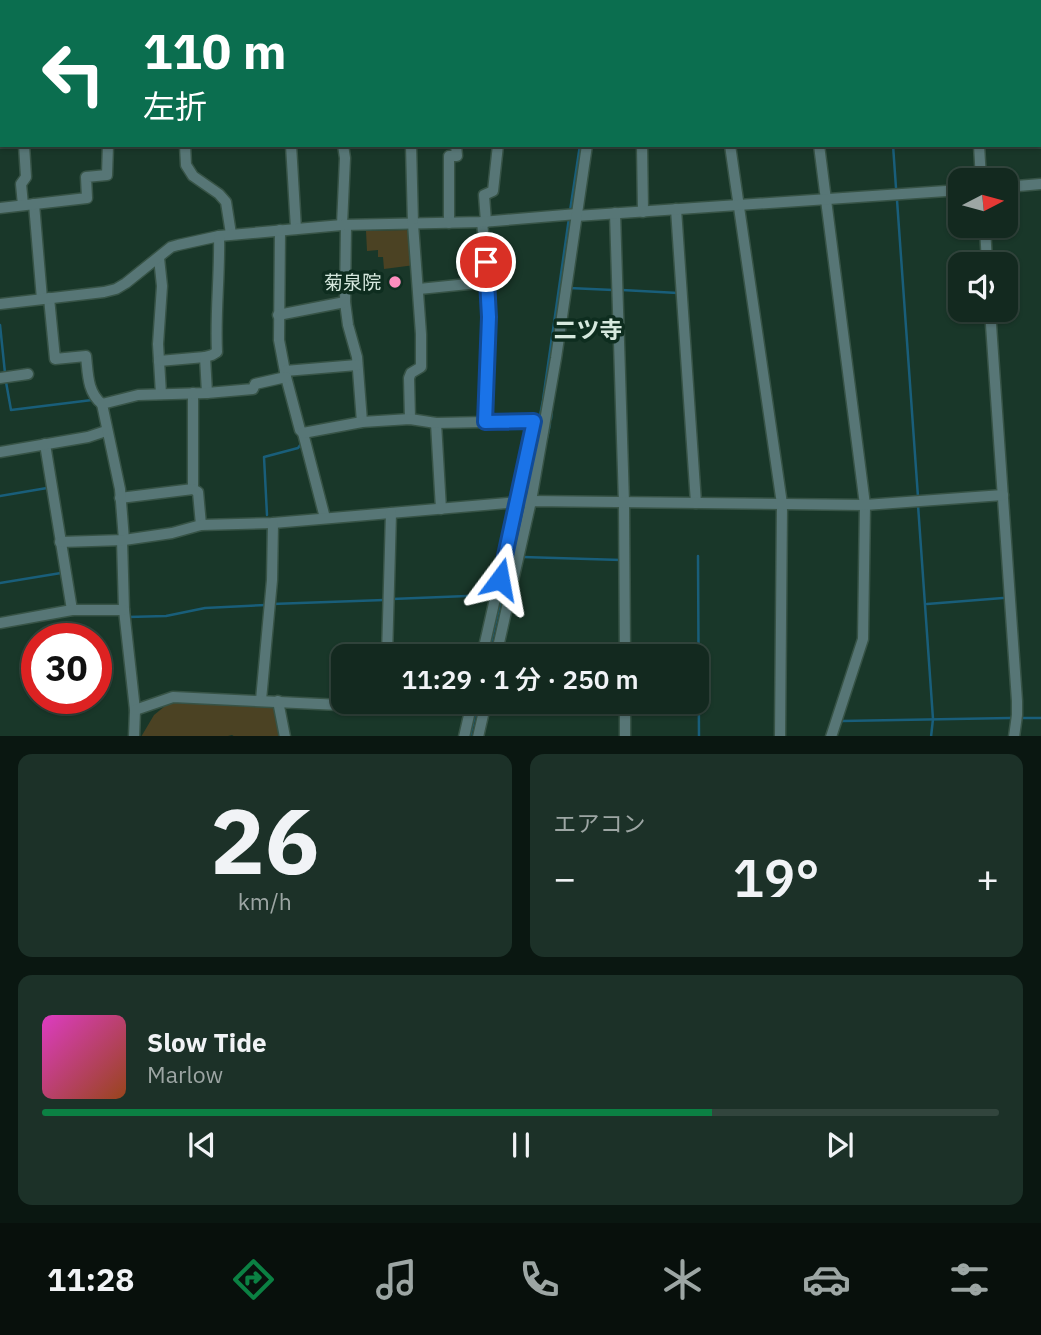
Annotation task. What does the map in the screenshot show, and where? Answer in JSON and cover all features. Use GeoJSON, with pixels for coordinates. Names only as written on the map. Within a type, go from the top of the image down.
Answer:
{"type":"FeatureCollection","features":[{"type":"Feature","properties":{"kind":"street"},"geometry":{"type":"LineString","coordinates":[[23,205],[21,184],[26,177],[24,147]]}},
{"type":"Feature","properties":{"kind":"street"},"geometry":{"type":"LineString","coordinates":[[0,208],[87,198],[86,177],[107,175],[108,147]]}},
{"type":"Feature","properties":{"kind":"street"},"geometry":{"type":"LineString","coordinates":[[185,147],[186,165],[193,176],[226,202],[231,234]]}},
{"type":"Feature","properties":{"kind":"street"},"geometry":{"type":"LineString","coordinates":[[291,147],[296,229]]}},
{"type":"Feature","properties":{"kind":"street"},"geometry":{"type":"LineString","coordinates":[[343,147],[345,302],[358,365],[362,422]]}},
{"type":"Feature","properties":{"kind":"street"},"geometry":{"type":"LineString","coordinates":[[410,419],[409,378],[411,373],[421,367],[411,147]]}},
{"type":"Feature","properties":{"kind":"street"},"geometry":{"type":"LineString","coordinates":[[449,223],[449,156],[457,156],[456,147]]}},
{"type":"Feature","properties":{"kind":"street"},"geometry":{"type":"LineString","coordinates":[[485,422],[489,317],[484,195],[494,191],[498,147]]}},
{"type":"Feature","properties":{"kind":"street"},"geometry":{"type":"LineString","coordinates":[[498,644],[524,502],[556,358],[573,215],[587,147]]}},
{"type":"Feature","properties":{"kind":"street"},"geometry":{"type":"LineString","coordinates":[[642,147],[643,212]]}},
{"type":"Feature","properties":{"kind":"street"},"geometry":{"type":"LineString","coordinates":[[730,147],[782,504],[780,736]]}},
{"type":"Feature","properties":{"kind":"street"},"geometry":{"type":"LineString","coordinates":[[820,147],[865,505],[863,639],[831,736]]}},
{"type":"Feature","properties":{"kind":"street"},"geometry":{"type":"LineString","coordinates":[[979,147],[980,168]]}},
{"type":"Feature","properties":{"kind":"street"},"geometry":{"type":"LineString","coordinates":[[1018,186],[1041,184]]}},
{"type":"Feature","properties":{"kind":"street"},"geometry":{"type":"LineString","coordinates":[[0,304],[117,289],[171,247],[231,234],[344,225],[484,222],[948,191]]}},
{"type":"Feature","properties":{"kind":"street"},"geometry":{"type":"LineString","coordinates":[[34,204],[55,359],[86,356],[90,389],[94,398],[102,404],[120,489],[124,610],[135,710],[134,736]]}},
{"type":"Feature","properties":{"kind":"street"},"geometry":{"type":"LineString","coordinates":[[676,209],[696,503]]}},
{"type":"Feature","properties":{"kind":"street"},"geometry":{"type":"LineString","coordinates":[[615,214],[624,503],[625,644]]}},
{"type":"Feature","properties":{"kind":"street"},"geometry":{"type":"LineString","coordinates":[[280,230],[279,340],[300,430],[325,518]]}},
{"type":"Feature","properties":{"kind":"street"},"geometry":{"type":"LineString","coordinates":[[159,361],[205,357],[217,352],[219,236]]}},
{"type":"Feature","properties":{"kind":"street"},"geometry":{"type":"LineString","coordinates":[[159,258],[162,286],[158,344],[161,394]]}},
{"type":"Feature","properties":{"kind":"street"},"geometry":{"type":"LineString","coordinates":[[419,289],[488,282]]}},
{"type":"Feature","properties":{"kind":"street"},"geometry":{"type":"LineString","coordinates":[[278,314],[345,302]]}},
{"type":"Feature","properties":{"kind":"street"},"geometry":{"type":"LineString","coordinates":[[991,322],[1017,701],[1014,736]]}},
{"type":"Feature","properties":{"kind":"street"},"geometry":{"type":"LineString","coordinates":[[205,357],[207,393]]}},
{"type":"Feature","properties":{"kind":"street"},"geometry":{"type":"LineString","coordinates":[[102,404],[138,395],[253,389],[255,384],[286,374],[358,365]]}},
{"type":"Feature","properties":{"kind":"street"},"geometry":{"type":"LineString","coordinates":[[0,378],[28,374]]}},
{"type":"Feature","properties":{"kind":"street"},"geometry":{"type":"LineString","coordinates":[[193,394],[193,489]]}},
{"type":"Feature","properties":{"kind":"street"},"geometry":{"type":"LineString","coordinates":[[303,433],[362,422],[410,419],[436,423],[534,421],[524,502],[485,644]]}},
{"type":"Feature","properties":{"kind":"street"},"geometry":{"type":"LineString","coordinates":[[436,423],[441,509]]}},
{"type":"Feature","properties":{"kind":"street"},"geometry":{"type":"LineString","coordinates":[[0,452],[88,437],[106,431]]}},
{"type":"Feature","properties":{"kind":"street"},"geometry":{"type":"LineString","coordinates":[[45,444],[72,610]]}},
{"type":"Feature","properties":{"kind":"street"},"geometry":{"type":"LineString","coordinates":[[120,498],[193,489],[198,492],[201,525]]}},
{"type":"Feature","properties":{"kind":"street"},"geometry":{"type":"LineString","coordinates":[[60,542],[123,540],[172,533],[201,525],[273,523],[524,502],[865,505],[1003,495]]}},
{"type":"Feature","properties":{"kind":"street"},"geometry":{"type":"LineString","coordinates":[[387,644],[391,513]]}},
{"type":"Feature","properties":{"kind":"street"},"geometry":{"type":"LineString","coordinates":[[261,700],[272,580],[273,523]]}},
{"type":"Feature","properties":{"kind":"street"},"geometry":{"type":"LineString","coordinates":[[0,623],[72,610],[124,610]]}},
{"type":"Feature","properties":{"kind":"street"},"geometry":{"type":"LineString","coordinates":[[135,710],[173,696],[331,704]]}},
{"type":"Feature","properties":{"kind":"street"},"geometry":{"type":"LineString","coordinates":[[278,701],[285,736]]}},
{"type":"Feature","properties":{"kind":"street"},"geometry":{"type":"LineString","coordinates":[[464,736],[469,714]]}},
{"type":"Feature","properties":{"kind":"street"},"geometry":{"type":"LineString","coordinates":[[478,736],[483,714]]}},
{"type":"Feature","properties":{"kind":"street"},"geometry":{"type":"LineString","coordinates":[[625,714],[625,736]]}},
{"type":"Feature","properties":{"kind":"shaded area"},"geometry":{"type":"Polygon","coordinates":[[[409,230],[415,265],[384,269],[383,257],[378,257],[378,250],[367,251],[366,231],[409,230]]]}},
{"type":"Feature","properties":{"kind":"shaded area"},"geometry":{"type":"Polygon","coordinates":[[[170,702],[274,706],[280,736],[142,736],[154,715],[170,702]]]}},
{"type":"Feature","properties":{"kind":"waterway"},"geometry":{"type":"LineString","coordinates":[[570,211],[580,147]]}},
{"type":"Feature","properties":{"kind":"waterway"},"geometry":{"type":"LineString","coordinates":[[893,147],[896,188]]}},
{"type":"Feature","properties":{"kind":"waterway"},"geometry":{"type":"LineString","coordinates":[[897,200],[918,497]]}},
{"type":"Feature","properties":{"kind":"waterway"},"geometry":{"type":"LineString","coordinates":[[524,498],[543,400],[569,218]]}},
{"type":"Feature","properties":{"kind":"waterway"},"geometry":{"type":"LineString","coordinates":[[569,288],[613,290]]}},
{"type":"Feature","properties":{"kind":"waterway"},"geometry":{"type":"LineString","coordinates":[[622,290],[678,293]]}},
{"type":"Feature","properties":{"kind":"waterway"},"geometry":{"type":"LineString","coordinates":[[0,325],[5,373]]}},
{"type":"Feature","properties":{"kind":"waterway"},"geometry":{"type":"LineString","coordinates":[[6,382],[11,410],[92,400]]}},
{"type":"Feature","properties":{"kind":"waterway"},"geometry":{"type":"LineString","coordinates":[[551,419],[552,409]]}},
{"type":"Feature","properties":{"kind":"waterway"},"geometry":{"type":"LineString","coordinates":[[547,438],[550,424]]}},
{"type":"Feature","properties":{"kind":"waterway"},"geometry":{"type":"LineString","coordinates":[[267,515],[264,457],[298,448],[300,440]]}},
{"type":"Feature","properties":{"kind":"waterway"},"geometry":{"type":"LineString","coordinates":[[0,496],[47,488]]}},
{"type":"Feature","properties":{"kind":"waterway"},"geometry":{"type":"LineString","coordinates":[[491,644],[523,504]]}},
{"type":"Feature","properties":{"kind":"waterway"},"geometry":{"type":"LineString","coordinates":[[918,505],[933,719],[931,736]]}},
{"type":"Feature","properties":{"kind":"waterway"},"geometry":{"type":"LineString","coordinates":[[268,528],[268,556]]}},
{"type":"Feature","properties":{"kind":"waterway"},"geometry":{"type":"LineString","coordinates":[[698,556],[699,736]]}},
{"type":"Feature","properties":{"kind":"waterway"},"geometry":{"type":"LineString","coordinates":[[523,557],[621,560]]}},
{"type":"Feature","properties":{"kind":"waterway"},"geometry":{"type":"LineString","coordinates":[[0,583],[61,573]]}},
{"type":"Feature","properties":{"kind":"waterway"},"geometry":{"type":"LineString","coordinates":[[392,599],[492,595]]}},
{"type":"Feature","properties":{"kind":"waterway"},"geometry":{"type":"LineString","coordinates":[[927,604],[1003,598]]}},
{"type":"Feature","properties":{"kind":"waterway"},"geometry":{"type":"LineString","coordinates":[[272,604],[384,600]]}},
{"type":"Feature","properties":{"kind":"waterway"},"geometry":{"type":"LineString","coordinates":[[128,617],[166,616],[205,608],[266,605]]}},
{"type":"Feature","properties":{"kind":"waterway"},"geometry":{"type":"LineString","coordinates":[[470,736],[475,714]]}},
{"type":"Feature","properties":{"kind":"waterway"},"geometry":{"type":"LineString","coordinates":[[842,721],[1010,718]]}},
{"type":"Feature","properties":{"kind":"waterway"},"geometry":{"type":"LineString","coordinates":[[1023,718],[1041,718]]}},
{"type":"Feature","properties":{"kind":"place","name":"菊泉院"},"geometry":{"type":"Point","coordinates":[395,282]}},
{"type":"Feature","properties":{"kind":"district","name":"二ツ寺"},"geometry":{"type":"Point","coordinates":[588,330]}},
{"type":"Feature","properties":{"kind":"route"},"geometry":{"type":"LineString","coordinates":[[486,262],[489,317],[485,422],[534,421],[500,579]]}}]}
